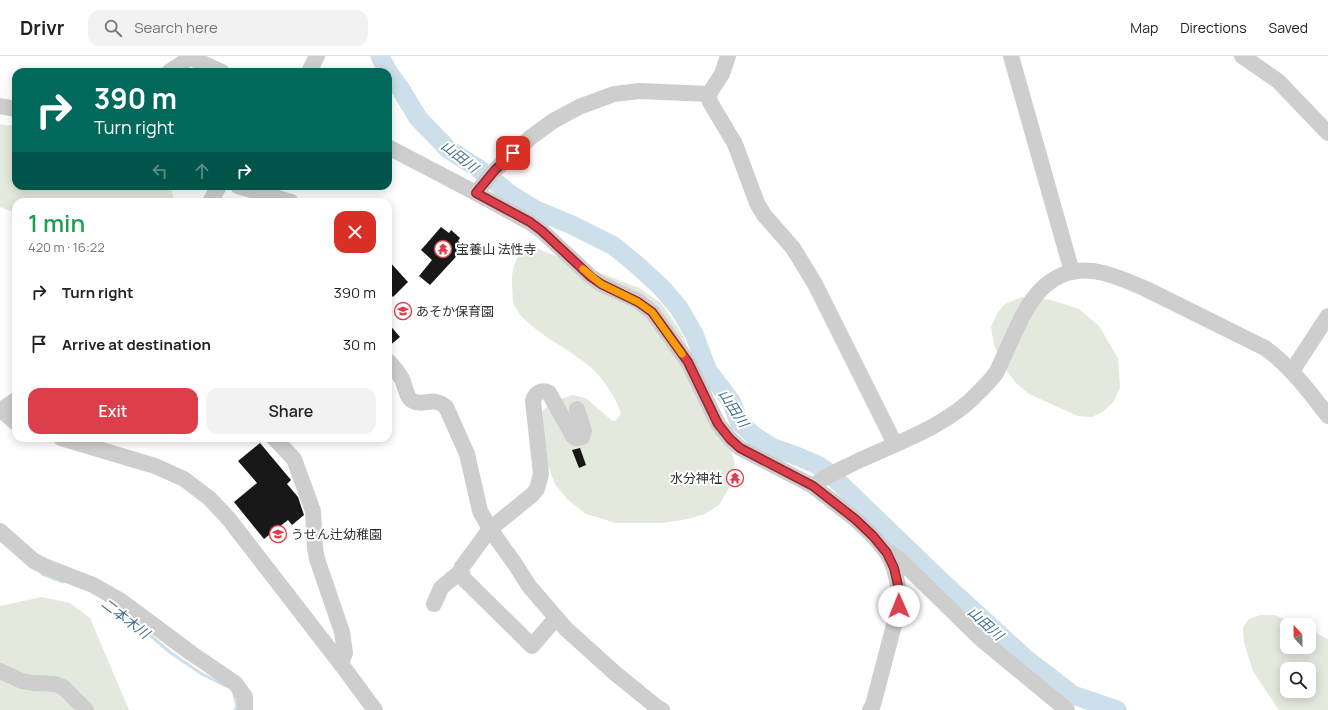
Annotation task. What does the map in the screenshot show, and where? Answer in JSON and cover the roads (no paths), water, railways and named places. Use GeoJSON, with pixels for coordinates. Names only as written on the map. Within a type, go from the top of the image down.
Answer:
{"type":"FeatureCollection","features":[{"type":"Feature","properties":{"kind":"street"},"geometry":{"type":"LineString","coordinates":[[175,68],[184,62],[187,56],[213,68]]}},
{"type":"Feature","properties":{"kind":"street"},"geometry":{"type":"LineString","coordinates":[[311,68],[317,56]]}},
{"type":"Feature","properties":{"kind":"street"},"geometry":{"type":"LineString","coordinates":[[728,56],[722,74],[709,94],[710,102],[735,144],[757,203],[764,214],[793,248],[815,284],[895,444]]}},
{"type":"Feature","properties":{"kind":"street"},"geometry":{"type":"LineString","coordinates":[[1011,56],[1072,272]]}},
{"type":"Feature","properties":{"kind":"street"},"geometry":{"type":"LineString","coordinates":[[1242,56],[1278,81],[1328,133]]}},
{"type":"Feature","properties":{"kind":"street"},"geometry":{"type":"LineString","coordinates":[[478,190],[495,170],[532,137],[553,121],[579,107],[614,94],[640,91],[709,94]]}},
{"type":"Feature","properties":{"kind":"street"},"geometry":{"type":"LineString","coordinates":[[0,106],[12,108]]}},
{"type":"Feature","properties":{"kind":"street"},"geometry":{"type":"LineString","coordinates":[[392,149],[478,190],[530,222],[542,231],[591,277],[601,284],[638,302],[652,312],[688,362],[718,424],[730,439],[740,448],[816,484],[873,536],[887,553],[898,583],[900,594],[899,606],[873,705],[870,710]]}},
{"type":"Feature","properties":{"kind":"street"},"geometry":{"type":"LineString","coordinates":[[252,190],[278,198]]}},
{"type":"Feature","properties":{"kind":"street"},"geometry":{"type":"LineString","coordinates":[[816,484],[846,467],[942,422],[962,409],[979,393],[996,372],[1025,312],[1033,299],[1044,287],[1055,279],[1072,272],[1086,270],[1101,272],[1146,289],[1265,348],[1292,371],[1328,416]]}},
{"type":"Feature","properties":{"kind":"street"},"geometry":{"type":"LineString","coordinates":[[1292,371],[1328,316]]}},
{"type":"Feature","properties":{"kind":"street"},"geometry":{"type":"LineString","coordinates":[[392,366],[402,380],[411,401],[436,401],[440,402],[446,407],[467,454],[480,511],[529,586],[566,629],[616,674],[662,710]]}},
{"type":"Feature","properties":{"kind":"street"},"geometry":{"type":"LineString","coordinates":[[434,604],[437,594],[441,588],[461,571],[462,567],[490,528],[532,495],[540,482],[541,474],[533,401],[534,397],[540,392],[546,391],[549,393],[573,436],[576,438],[582,437],[584,431],[577,409]]}},
{"type":"Feature","properties":{"kind":"street"},"geometry":{"type":"LineString","coordinates":[[12,402],[0,410],[12,420]]}},
{"type":"Feature","properties":{"kind":"street"},"geometry":{"type":"LineString","coordinates":[[74,442],[155,466],[184,479],[209,498],[228,518],[375,710]]}},
{"type":"Feature","properties":{"kind":"street"},"geometry":{"type":"LineString","coordinates":[[278,442],[294,459],[313,511],[317,559],[342,632],[345,653],[341,664]]}},
{"type":"Feature","properties":{"kind":"street"},"geometry":{"type":"LineString","coordinates":[[0,531],[34,561],[99,588],[121,601],[191,653],[235,683],[245,697],[245,710]]}},
{"type":"Feature","properties":{"kind":"street"},"geometry":{"type":"LineString","coordinates":[[887,553],[891,553],[898,559],[981,639],[1068,710]]}},
{"type":"Feature","properties":{"kind":"street"},"geometry":{"type":"LineString","coordinates":[[461,571],[464,579],[532,646],[556,618]]}},
{"type":"Feature","properties":{"kind":"street"},"geometry":{"type":"LineString","coordinates":[[0,671],[22,681],[55,684],[63,687],[86,710]]}},
{"type":"Feature","properties":{"kind":"waterway","name":"山田川"},"geometry":{"type":"LineString","coordinates":[[380,56],[386,68]]}},
{"type":"Feature","properties":{"kind":"waterway","name":"山田川"},"geometry":{"type":"LineString","coordinates":[[392,77],[418,118],[448,149],[479,169],[510,194],[536,210],[572,225],[614,246],[661,287],[679,308],[694,334],[708,371],[731,401],[739,422],[753,435],[771,447],[818,465],[829,473],[940,580],[1025,658],[1073,695],[1117,710]]}},
{"type":"Feature","properties":{"kind":"waterway","name":"二本木川"},"geometry":{"type":"LineString","coordinates":[[42,574],[63,582]]}},
{"type":"Feature","properties":{"kind":"waterway","name":"二本木川"},"geometry":{"type":"LineString","coordinates":[[118,608],[171,653],[202,674],[228,687]]}},
{"type":"Feature","properties":{"kind":"waterway","name":"二本木川"},"geometry":{"type":"LineString","coordinates":[[234,695],[237,706],[235,710]]}},
{"type":"Feature","properties":{"kind":"place","name":"宝養山 法性寺"},"geometry":{"type":"Point","coordinates":[443,249]}},
{"type":"Feature","properties":{"kind":"place","name":"あそか保育園"},"geometry":{"type":"Point","coordinates":[403,311]}},
{"type":"Feature","properties":{"kind":"place","name":"水分神社"},"geometry":{"type":"Point","coordinates":[735,478]}},
{"type":"Feature","properties":{"kind":"place","name":"うせん辻幼稚園"},"geometry":{"type":"Point","coordinates":[278,534]}}]}
